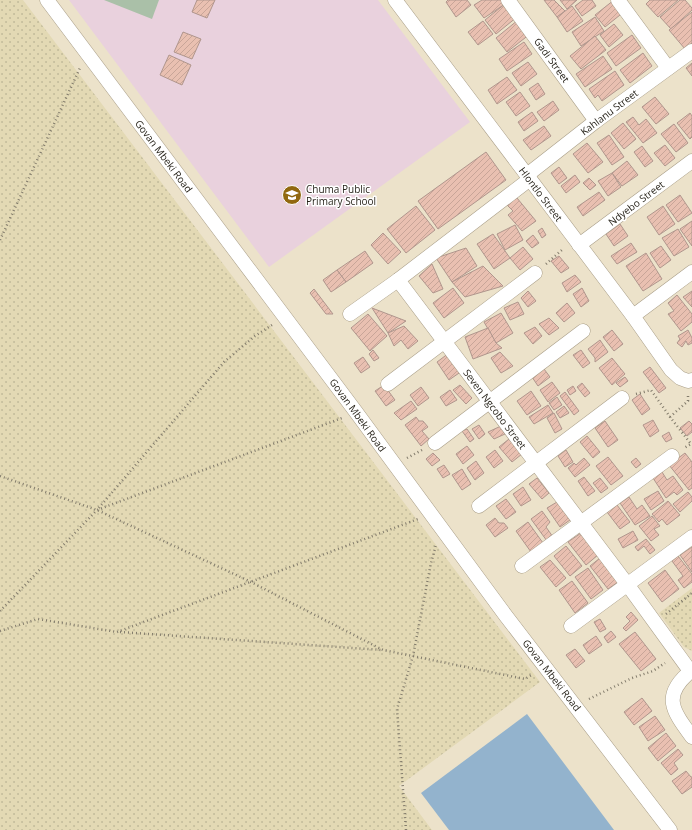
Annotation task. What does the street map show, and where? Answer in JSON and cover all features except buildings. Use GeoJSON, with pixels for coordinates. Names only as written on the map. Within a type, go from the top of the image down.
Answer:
{"type":"FeatureCollection","features":[{"type":"Feature","properties":{"kind":"street","name":"Govan Mbeki Road"},"geometry":{"type":"LineString","coordinates":[[47,0],[356,412],[506,616],[576,705],[670,830]]}},
{"type":"Feature","properties":{"kind":"street","name":"Hlontlo Street"},"geometry":{"type":"LineString","coordinates":[[395,0],[633,316],[670,370],[680,378],[690,381]]}},
{"type":"Feature","properties":{"kind":"street","name":"Gadi Street"},"geometry":{"type":"LineString","coordinates":[[508,0],[596,121]]}},
{"type":"Feature","properties":{"kind":"street"},"geometry":{"type":"LineString","coordinates":[[618,0],[668,68]]}},
{"type":"Feature","properties":{"kind":"street","name":"Kahlanu Street"},"geometry":{"type":"LineString","coordinates":[[528,177],[596,121],[692,51]]}},
{"type":"Feature","properties":{"kind":"street","name":"Ndyebo Street"},"geometry":{"type":"LineString","coordinates":[[577,242],[692,161]]}},
{"type":"Feature","properties":{"kind":"street"},"geometry":{"type":"LineString","coordinates":[[350,314],[398,280],[528,177]]}},
{"type":"Feature","properties":{"kind":"street"},"geometry":{"type":"LineString","coordinates":[[633,316],[692,272]]}},
{"type":"Feature","properties":{"kind":"street"},"geometry":{"type":"LineString","coordinates":[[388,384],[535,273]]}},
{"type":"Feature","properties":{"kind":"street","name":"Seven Ngcobo Street"},"geometry":{"type":"LineString","coordinates":[[398,280],[691,671]]}},
{"type":"Feature","properties":{"kind":"street"},"geometry":{"type":"LineString","coordinates":[[435,443],[584,331]]}},
{"type":"Feature","properties":{"kind":"street"},"geometry":{"type":"LineString","coordinates":[[479,506],[622,398]]}},
{"type":"Feature","properties":{"kind":"street"},"geometry":{"type":"LineString","coordinates":[[522,566],[672,456]]}},
{"type":"Feature","properties":{"kind":"street"},"geometry":{"type":"LineString","coordinates":[[571,626],[692,537]]}},
{"type":"Feature","properties":{"kind":"street"},"geometry":{"type":"LineString","coordinates":[[691,671],[676,684],[672,698],[678,718],[692,737]]}},
{"type":"Feature","properties":{"kind":"path"},"geometry":{"type":"LineString","coordinates":[[0,240],[87,53]]}},
{"type":"Feature","properties":{"kind":"path"},"geometry":{"type":"LineString","coordinates":[[535,273],[577,242]]}},
{"type":"Feature","properties":{"kind":"path"},"geometry":{"type":"LineString","coordinates":[[0,611],[97,510],[224,362],[255,336],[284,317]]}},
{"type":"Feature","properties":{"kind":"path"},"geometry":{"type":"LineString","coordinates":[[670,417],[688,401],[690,381]]}},
{"type":"Feature","properties":{"kind":"path"},"geometry":{"type":"LineString","coordinates":[[622,398],[651,390],[691,444],[672,456]]}},
{"type":"Feature","properties":{"kind":"path"},"geometry":{"type":"LineString","coordinates":[[97,510],[356,412]]}},
{"type":"Feature","properties":{"kind":"path"},"geometry":{"type":"LineString","coordinates":[[394,464],[435,443]]}},
{"type":"Feature","properties":{"kind":"path"},"geometry":{"type":"LineString","coordinates":[[0,476],[97,510],[249,581],[383,650]]}},
{"type":"Feature","properties":{"kind":"path"},"geometry":{"type":"LineString","coordinates":[[117,632],[249,581],[431,514]]}},
{"type":"Feature","properties":{"kind":"path"},"geometry":{"type":"LineString","coordinates":[[406,830],[397,709],[413,656],[430,563],[442,528]]}},
{"type":"Feature","properties":{"kind":"path"},"geometry":{"type":"LineString","coordinates":[[655,622],[692,593]]}},
{"type":"Feature","properties":{"kind":"path"},"geometry":{"type":"LineString","coordinates":[[0,631],[38,618],[117,632],[383,650],[525,679],[546,667]]}},
{"type":"Feature","properties":{"kind":"path"},"geometry":{"type":"LineString","coordinates":[[576,705],[632,678],[653,671],[678,654]]}},
{"type":"Feature","properties":{"kind":"shaded area","name":"Chuma Public Primary School"},"geometry":{"type":"Polygon","coordinates":[[[69,0],[378,0],[470,122],[269,267],[69,0]]]}},
{"type":"Feature","properties":{"kind":"sand"},"geometry":{"type":"Polygon","coordinates":[[[0,0],[23,0],[540,682],[399,786],[432,830],[0,830],[0,0]]]}},
{"type":"Feature","properties":{"kind":"sand"},"geometry":{"type":"Polygon","coordinates":[[[692,588],[692,651],[684,647],[659,613],[692,588]]]}},
{"type":"Feature","properties":{"kind":"green space"},"geometry":{"type":"Polygon","coordinates":[[[104,0],[159,0],[152,19],[104,0]]]}},
{"type":"Feature","properties":{"kind":"water"},"geometry":{"type":"Polygon","coordinates":[[[527,714],[614,830],[449,830],[421,793],[527,714]]]}},
{"type":"Feature","properties":{"kind":"place","name":"Chuma Public Primary School"},"geometry":{"type":"Point","coordinates":[292,195]}}]}
